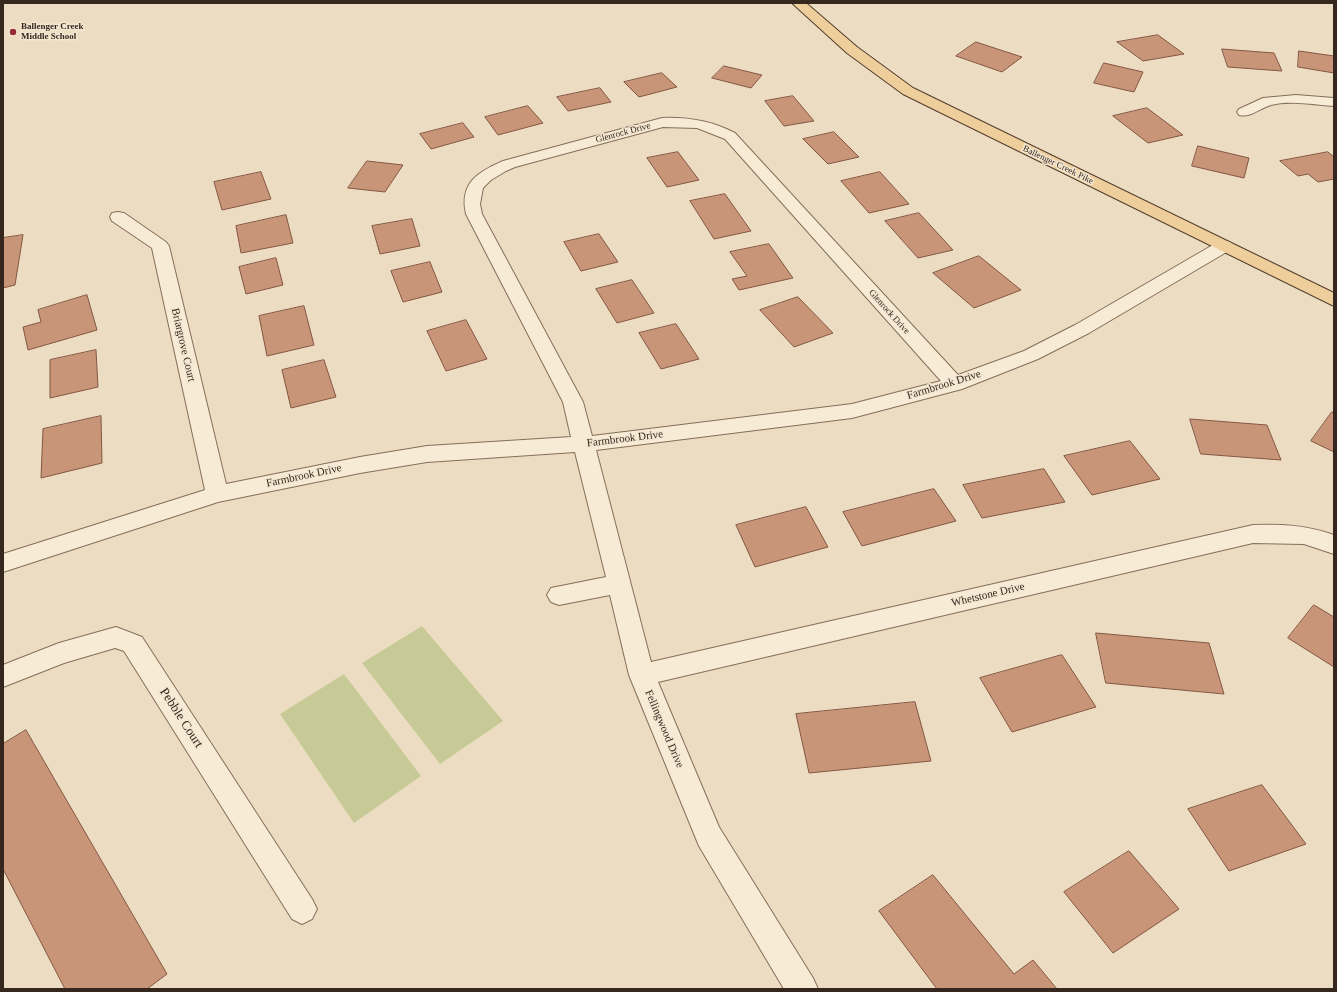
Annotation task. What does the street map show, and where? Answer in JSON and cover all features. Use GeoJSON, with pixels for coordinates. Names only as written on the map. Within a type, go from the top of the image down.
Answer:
{"type":"FeatureCollection","features":[{"type":"Feature","properties":{"kind":"main road","name":"Ballenger Creek Pike"},"geometry":{"type":"LineString","coordinates":[[798,3],[852,50],[908,91],[1334,300]]}},
{"type":"Feature","properties":{"kind":"street"},"geometry":{"type":"LineString","coordinates":[[1244,112],[1268,101],[1296,99],[1334,102]]}},
{"type":"Feature","properties":{"kind":"street","name":"Glenrock Drive"},"geometry":{"type":"LineString","coordinates":[[585,444],[573,402],[474,214],[470,203],[472,191],[480,180],[493,171],[509,164],[662,123],[700,123],[716,128],[730,136],[955,384]]}},
{"type":"Feature","properties":{"kind":"street","name":"Briargrove Court"},"geometry":{"type":"LineString","coordinates":[[118,217],[160,246],[217,494]]}},
{"type":"Feature","properties":{"kind":"street","name":"Farmbrook Drive"},"geometry":{"type":"LineString","coordinates":[[3,564],[217,494],[360,465],[427,454],[521,446],[585,444],[852,411],[955,384],[1031,355],[1082,329],[1224,246]]}},
{"type":"Feature","properties":{"kind":"street","name":"Fellingwood Drive"},"geometry":{"type":"LineString","coordinates":[[585,444],[642,675],[709,836],[802,989]]}},
{"type":"Feature","properties":{"kind":"street","name":"Whetstone Drive"},"geometry":{"type":"LineString","coordinates":[[642,675],[1253,534],[1289,533],[1324,540],[1334,545]]}},
{"type":"Feature","properties":{"kind":"street"},"geometry":{"type":"LineString","coordinates":[[559,595],[620,584]]}},
{"type":"Feature","properties":{"kind":"street","name":"Pebble Court"},"geometry":{"type":"LineString","coordinates":[[3,676],[59,654],[116,637],[133,644],[302,908]]}},
{"type":"Feature","properties":{"kind":"green space"},"geometry":{"type":"Polygon","coordinates":[[[422,626],[503,721],[440,764],[362,663],[422,626]]]}},
{"type":"Feature","properties":{"kind":"green space"},"geometry":{"type":"Polygon","coordinates":[[[344,674],[421,776],[354,823],[280,714],[344,674]]]}},
{"type":"Feature","properties":{"kind":"building"},"geometry":{"type":"Polygon","coordinates":[[[1158,35],[1184,54],[1143,61],[1117,42],[1158,35]]]}},
{"type":"Feature","properties":{"kind":"building"},"geometry":{"type":"Polygon","coordinates":[[[976,42],[1022,57],[1002,72],[956,56],[976,42]]]}},
{"type":"Feature","properties":{"kind":"building"},"geometry":{"type":"Polygon","coordinates":[[[1222,49],[1274,53],[1282,71],[1228,67],[1222,49]]]}},
{"type":"Feature","properties":{"kind":"building"},"geometry":{"type":"Polygon","coordinates":[[[1299,51],[1334,56],[1334,73],[1298,67],[1299,51]]]}},
{"type":"Feature","properties":{"kind":"building"},"geometry":{"type":"Polygon","coordinates":[[[1104,63],[1143,72],[1134,92],[1094,83],[1104,63]]]}},
{"type":"Feature","properties":{"kind":"building"},"geometry":{"type":"Polygon","coordinates":[[[724,66],[762,75],[751,88],[712,78],[724,66]]]}},
{"type":"Feature","properties":{"kind":"building"},"geometry":{"type":"Polygon","coordinates":[[[662,73],[677,87],[639,97],[624,82],[662,73]]]}},
{"type":"Feature","properties":{"kind":"building"},"geometry":{"type":"Polygon","coordinates":[[[600,88],[611,102],[568,111],[557,97],[600,88]]]}},
{"type":"Feature","properties":{"kind":"building"},"geometry":{"type":"Polygon","coordinates":[[[793,96],[814,121],[784,126],[765,101],[793,96]]]}},
{"type":"Feature","properties":{"kind":"building"},"geometry":{"type":"Polygon","coordinates":[[[528,106],[543,123],[498,135],[485,117],[528,106]]]}},
{"type":"Feature","properties":{"kind":"building"},"geometry":{"type":"Polygon","coordinates":[[[1147,108],[1183,135],[1148,143],[1113,116],[1147,108]]]}},
{"type":"Feature","properties":{"kind":"building"},"geometry":{"type":"Polygon","coordinates":[[[463,123],[474,137],[431,149],[420,134],[463,123]]]}},
{"type":"Feature","properties":{"kind":"building"},"geometry":{"type":"Polygon","coordinates":[[[834,132],[859,157],[828,164],[803,139],[834,132]]]}},
{"type":"Feature","properties":{"kind":"building"},"geometry":{"type":"Polygon","coordinates":[[[1198,146],[1249,158],[1244,178],[1192,166],[1198,146]]]}},
{"type":"Feature","properties":{"kind":"building"},"geometry":{"type":"Polygon","coordinates":[[[678,152],[699,180],[667,187],[647,158],[678,152]]]}},
{"type":"Feature","properties":{"kind":"building"},"geometry":{"type":"Polygon","coordinates":[[[1328,152],[1334,157],[1334,179],[1318,182],[1308,174],[1298,176],[1280,161],[1328,152]]]}},
{"type":"Feature","properties":{"kind":"building"},"geometry":{"type":"Polygon","coordinates":[[[367,161],[403,165],[385,192],[348,188],[367,161]]]}},
{"type":"Feature","properties":{"kind":"building"},"geometry":{"type":"Polygon","coordinates":[[[261,172],[271,199],[222,210],[214,182],[261,172]]]}},
{"type":"Feature","properties":{"kind":"building"},"geometry":{"type":"Polygon","coordinates":[[[880,172],[909,204],[869,213],[841,181],[880,172]]]}},
{"type":"Feature","properties":{"kind":"building"},"geometry":{"type":"Polygon","coordinates":[[[725,194],[751,231],[714,239],[690,201],[725,194]]]}},
{"type":"Feature","properties":{"kind":"building"},"geometry":{"type":"Polygon","coordinates":[[[919,213],[953,250],[918,258],[885,221],[919,213]]]}},
{"type":"Feature","properties":{"kind":"building"},"geometry":{"type":"Polygon","coordinates":[[[286,215],[293,243],[241,253],[236,226],[286,215]]]}},
{"type":"Feature","properties":{"kind":"building"},"geometry":{"type":"Polygon","coordinates":[[[412,219],[420,246],[380,254],[372,226],[412,219]]]}},
{"type":"Feature","properties":{"kind":"building"},"geometry":{"type":"Polygon","coordinates":[[[599,234],[618,262],[581,271],[564,242],[599,234]]]}},
{"type":"Feature","properties":{"kind":"building"},"geometry":{"type":"Polygon","coordinates":[[[23,235],[15,285],[3,288],[3,238],[23,235]]]}},
{"type":"Feature","properties":{"kind":"building"},"geometry":{"type":"Polygon","coordinates":[[[769,244],[793,278],[739,290],[732,279],[747,276],[730,252],[769,244]]]}},
{"type":"Feature","properties":{"kind":"building"},"geometry":{"type":"Polygon","coordinates":[[[979,256],[1021,290],[974,308],[933,273],[979,256]]]}},
{"type":"Feature","properties":{"kind":"building"},"geometry":{"type":"Polygon","coordinates":[[[276,258],[283,285],[246,294],[239,267],[276,258]]]}},
{"type":"Feature","properties":{"kind":"building"},"geometry":{"type":"Polygon","coordinates":[[[430,262],[442,292],[403,302],[391,271],[430,262]]]}},
{"type":"Feature","properties":{"kind":"building"},"geometry":{"type":"Polygon","coordinates":[[[632,280],[654,313],[617,323],[596,289],[632,280]]]}},
{"type":"Feature","properties":{"kind":"building"},"geometry":{"type":"Polygon","coordinates":[[[87,295],[97,330],[28,350],[23,327],[41,322],[38,310],[87,295]]]}},
{"type":"Feature","properties":{"kind":"building"},"geometry":{"type":"Polygon","coordinates":[[[798,297],[833,333],[794,347],[760,310],[798,297]]]}},
{"type":"Feature","properties":{"kind":"building"},"geometry":{"type":"Polygon","coordinates":[[[304,306],[314,345],[267,356],[259,316],[304,306]]]}},
{"type":"Feature","properties":{"kind":"building"},"geometry":{"type":"Polygon","coordinates":[[[466,320],[487,359],[446,371],[427,331],[466,320]]]}},
{"type":"Feature","properties":{"kind":"building"},"geometry":{"type":"Polygon","coordinates":[[[676,324],[699,359],[661,369],[639,333],[676,324]]]}},
{"type":"Feature","properties":{"kind":"building"},"geometry":{"type":"Polygon","coordinates":[[[96,350],[98,387],[50,398],[50,360],[96,350]]]}},
{"type":"Feature","properties":{"kind":"building"},"geometry":{"type":"Polygon","coordinates":[[[324,360],[336,397],[291,408],[282,370],[324,360]]]}},
{"type":"Feature","properties":{"kind":"building"},"geometry":{"type":"Polygon","coordinates":[[[1332,412],[1334,413],[1334,452],[1311,441],[1332,412]]]}},
{"type":"Feature","properties":{"kind":"building"},"geometry":{"type":"Polygon","coordinates":[[[101,416],[102,463],[41,478],[43,429],[101,416]]]}},
{"type":"Feature","properties":{"kind":"building"},"geometry":{"type":"Polygon","coordinates":[[[1190,419],[1267,425],[1281,460],[1201,454],[1190,419]]]}},
{"type":"Feature","properties":{"kind":"building"},"geometry":{"type":"Polygon","coordinates":[[[1130,441],[1160,479],[1092,495],[1064,456],[1130,441]]]}},
{"type":"Feature","properties":{"kind":"building"},"geometry":{"type":"Polygon","coordinates":[[[1044,469],[1065,502],[982,518],[963,485],[1044,469]]]}},
{"type":"Feature","properties":{"kind":"building"},"geometry":{"type":"Polygon","coordinates":[[[934,489],[956,521],[862,546],[843,512],[934,489]]]}},
{"type":"Feature","properties":{"kind":"building"},"geometry":{"type":"Polygon","coordinates":[[[806,507],[828,547],[755,567],[736,525],[806,507]]]}},
{"type":"Feature","properties":{"kind":"building"},"geometry":{"type":"Polygon","coordinates":[[[1314,605],[1334,617],[1334,667],[1288,638],[1314,605]]]}},
{"type":"Feature","properties":{"kind":"building"},"geometry":{"type":"Polygon","coordinates":[[[1096,633],[1209,643],[1224,694],[1106,683],[1096,633]]]}},
{"type":"Feature","properties":{"kind":"building"},"geometry":{"type":"Polygon","coordinates":[[[1062,655],[1096,707],[1012,732],[980,678],[1062,655]]]}},
{"type":"Feature","properties":{"kind":"building"},"geometry":{"type":"Polygon","coordinates":[[[915,702],[931,761],[809,773],[796,714],[915,702]]]}},
{"type":"Feature","properties":{"kind":"building"},"geometry":{"type":"Polygon","coordinates":[[[26,730],[167,974],[147,989],[65,989],[3,869],[3,744],[26,730]]]}},
{"type":"Feature","properties":{"kind":"building"},"geometry":{"type":"Polygon","coordinates":[[[1262,785],[1306,844],[1229,871],[1188,809],[1262,785]]]}},
{"type":"Feature","properties":{"kind":"building"},"geometry":{"type":"Polygon","coordinates":[[[1129,851],[1179,909],[1113,953],[1064,892],[1129,851]]]}},
{"type":"Feature","properties":{"kind":"building"},"geometry":{"type":"Polygon","coordinates":[[[933,875],[1014,974],[1033,960],[1057,989],[937,989],[879,911],[933,875]]]}},
{"type":"Feature","properties":{"kind":"place","name":"Ballenger Creek Middle School"},"geometry":{"type":"Point","coordinates":[13,32]}}]}
